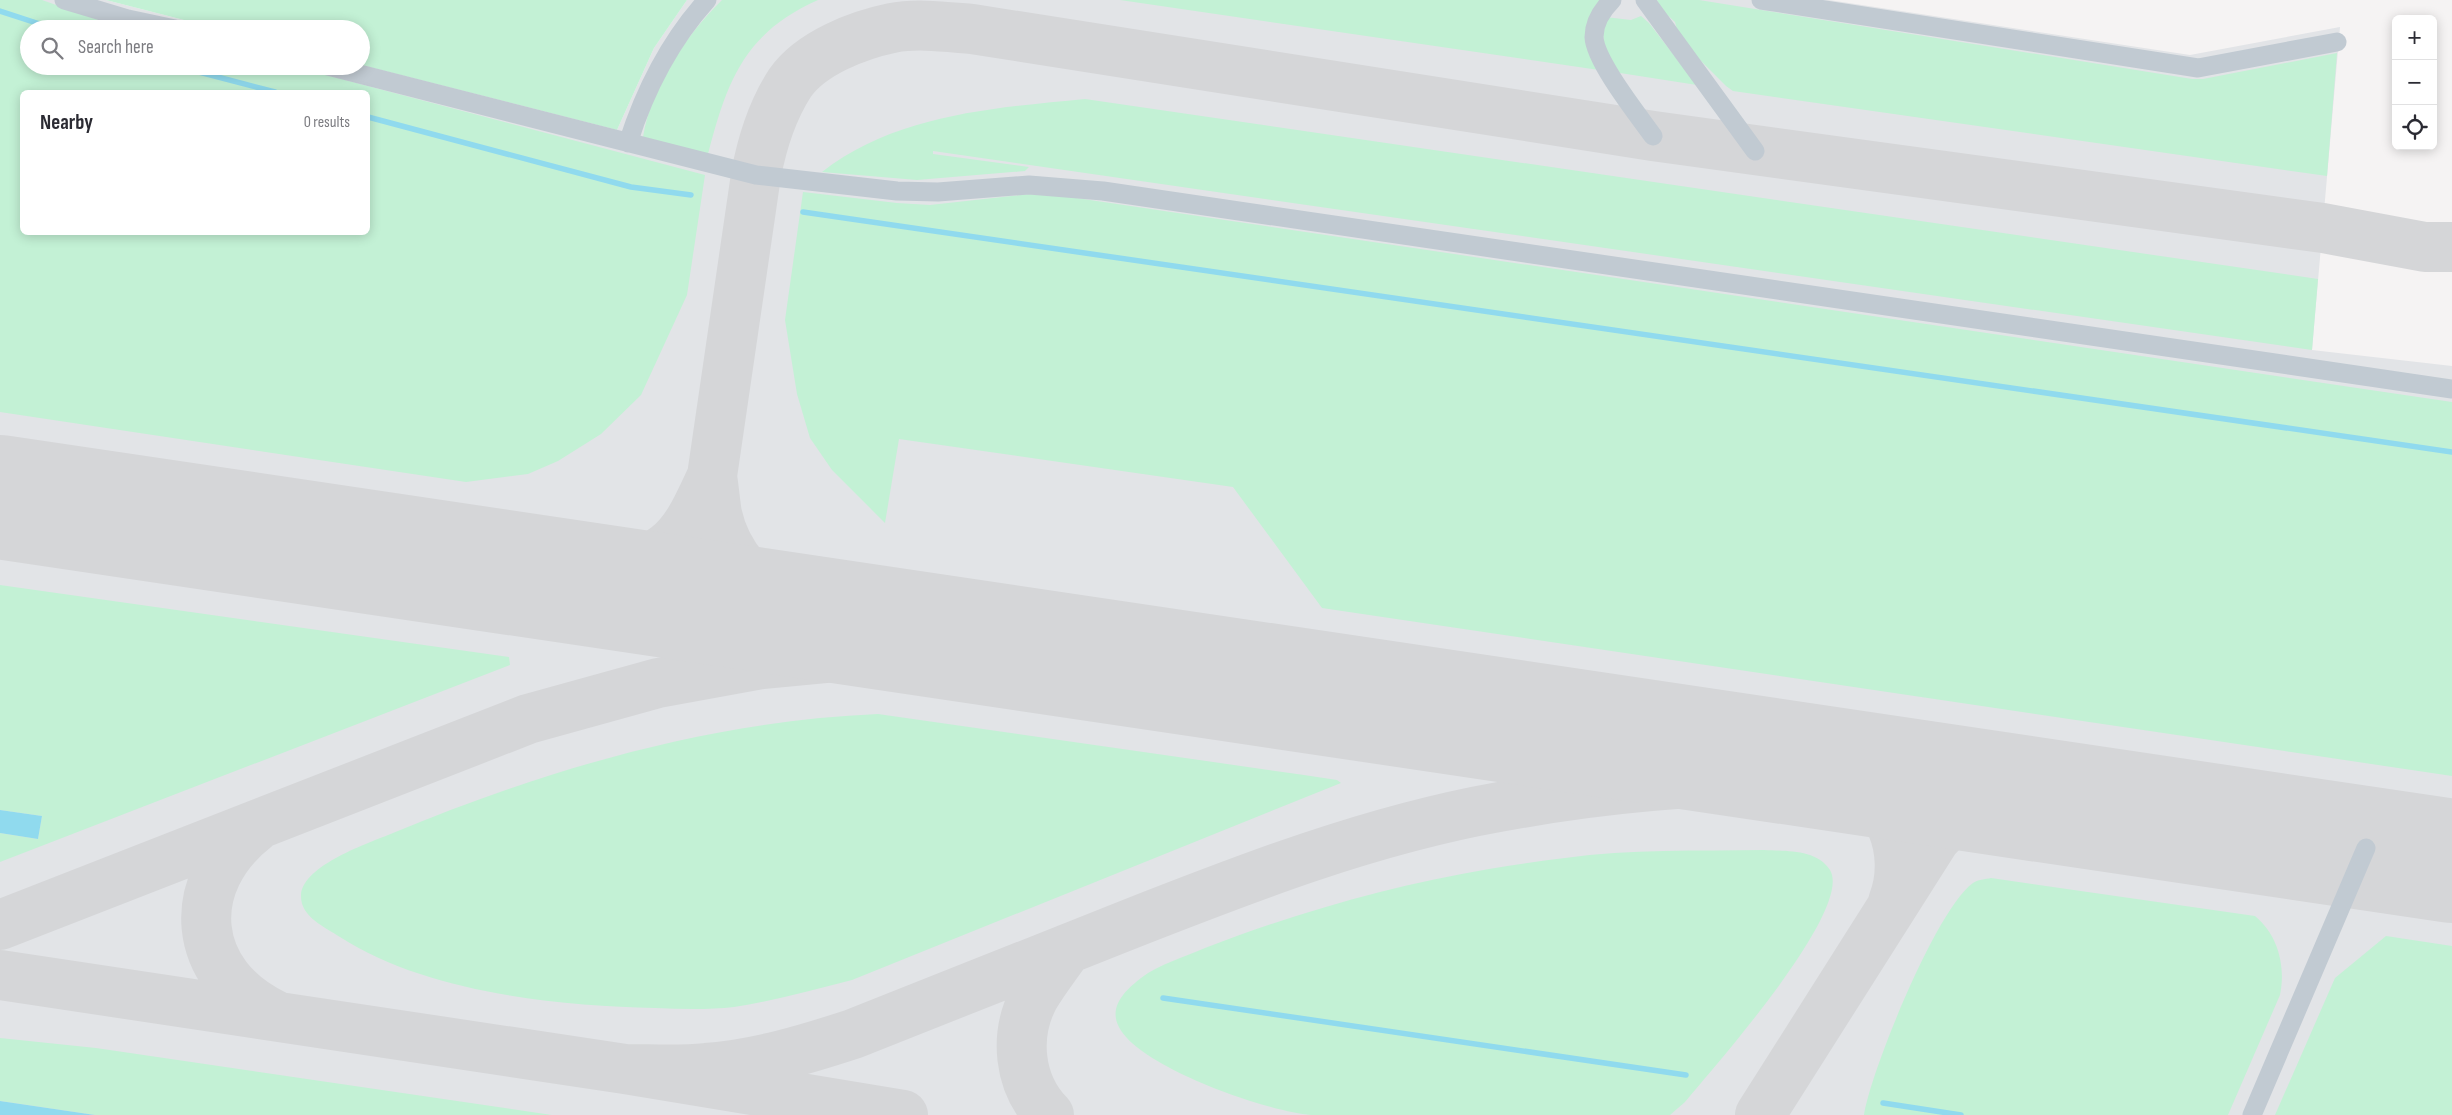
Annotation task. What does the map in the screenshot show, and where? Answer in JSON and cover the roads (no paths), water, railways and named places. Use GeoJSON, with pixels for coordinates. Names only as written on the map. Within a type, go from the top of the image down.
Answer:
{"type":"FeatureCollection","features":[{"type":"Feature","properties":{"kind":"lane"},"geometry":{"type":"LineString","coordinates":[[64,0],[133,20]]}},
{"type":"Feature","properties":{"kind":"lane"},"geometry":{"type":"LineString","coordinates":[[628,143],[654,76],[687,22],[707,0]]}},
{"type":"Feature","properties":{"kind":"lane"},"geometry":{"type":"LineString","coordinates":[[1612,0],[1601,12],[1595,28],[1594,39],[1597,50],[1653,136]]}},
{"type":"Feature","properties":{"kind":"lane"},"geometry":{"type":"LineString","coordinates":[[1645,0],[1755,151]]}},
{"type":"Feature","properties":{"kind":"lane"},"geometry":{"type":"LineString","coordinates":[[1761,0],[2198,68],[2337,42]]}},
{"type":"Feature","properties":{"kind":"lane"},"geometry":{"type":"LineString","coordinates":[[363,75],[756,175],[856,188],[938,192],[1029,185],[1103,191],[2452,389]]}},
{"type":"Feature","properties":{"kind":"lane"},"geometry":{"type":"LineString","coordinates":[[2252,1115],[2366,848]]}},
{"type":"Feature","properties":{"kind":"water"},"geometry":{"type":"Polygon","coordinates":[[[0,810],[42,816],[38,839],[0,833],[0,810]]]}},
{"type":"Feature","properties":{"kind":"water"},"geometry":{"type":"Polygon","coordinates":[[[0,1101],[95,1115],[0,1115],[0,1101]]]}},
{"type":"Feature","properties":{"kind":"waterway"},"geometry":{"type":"LineString","coordinates":[[0,11],[28,20]]}},
{"type":"Feature","properties":{"kind":"waterway"},"geometry":{"type":"LineString","coordinates":[[210,75],[267,90]]}},
{"type":"Feature","properties":{"kind":"waterway"},"geometry":{"type":"LineString","coordinates":[[370,118],[631,187],[691,195]]}},
{"type":"Feature","properties":{"kind":"waterway"},"geometry":{"type":"LineString","coordinates":[[803,212],[2452,452]]}},
{"type":"Feature","properties":{"kind":"waterway"},"geometry":{"type":"LineString","coordinates":[[1163,998],[1686,1075]]}},
{"type":"Feature","properties":{"kind":"waterway"},"geometry":{"type":"LineString","coordinates":[[1883,1103],[1961,1115]]}}]}
